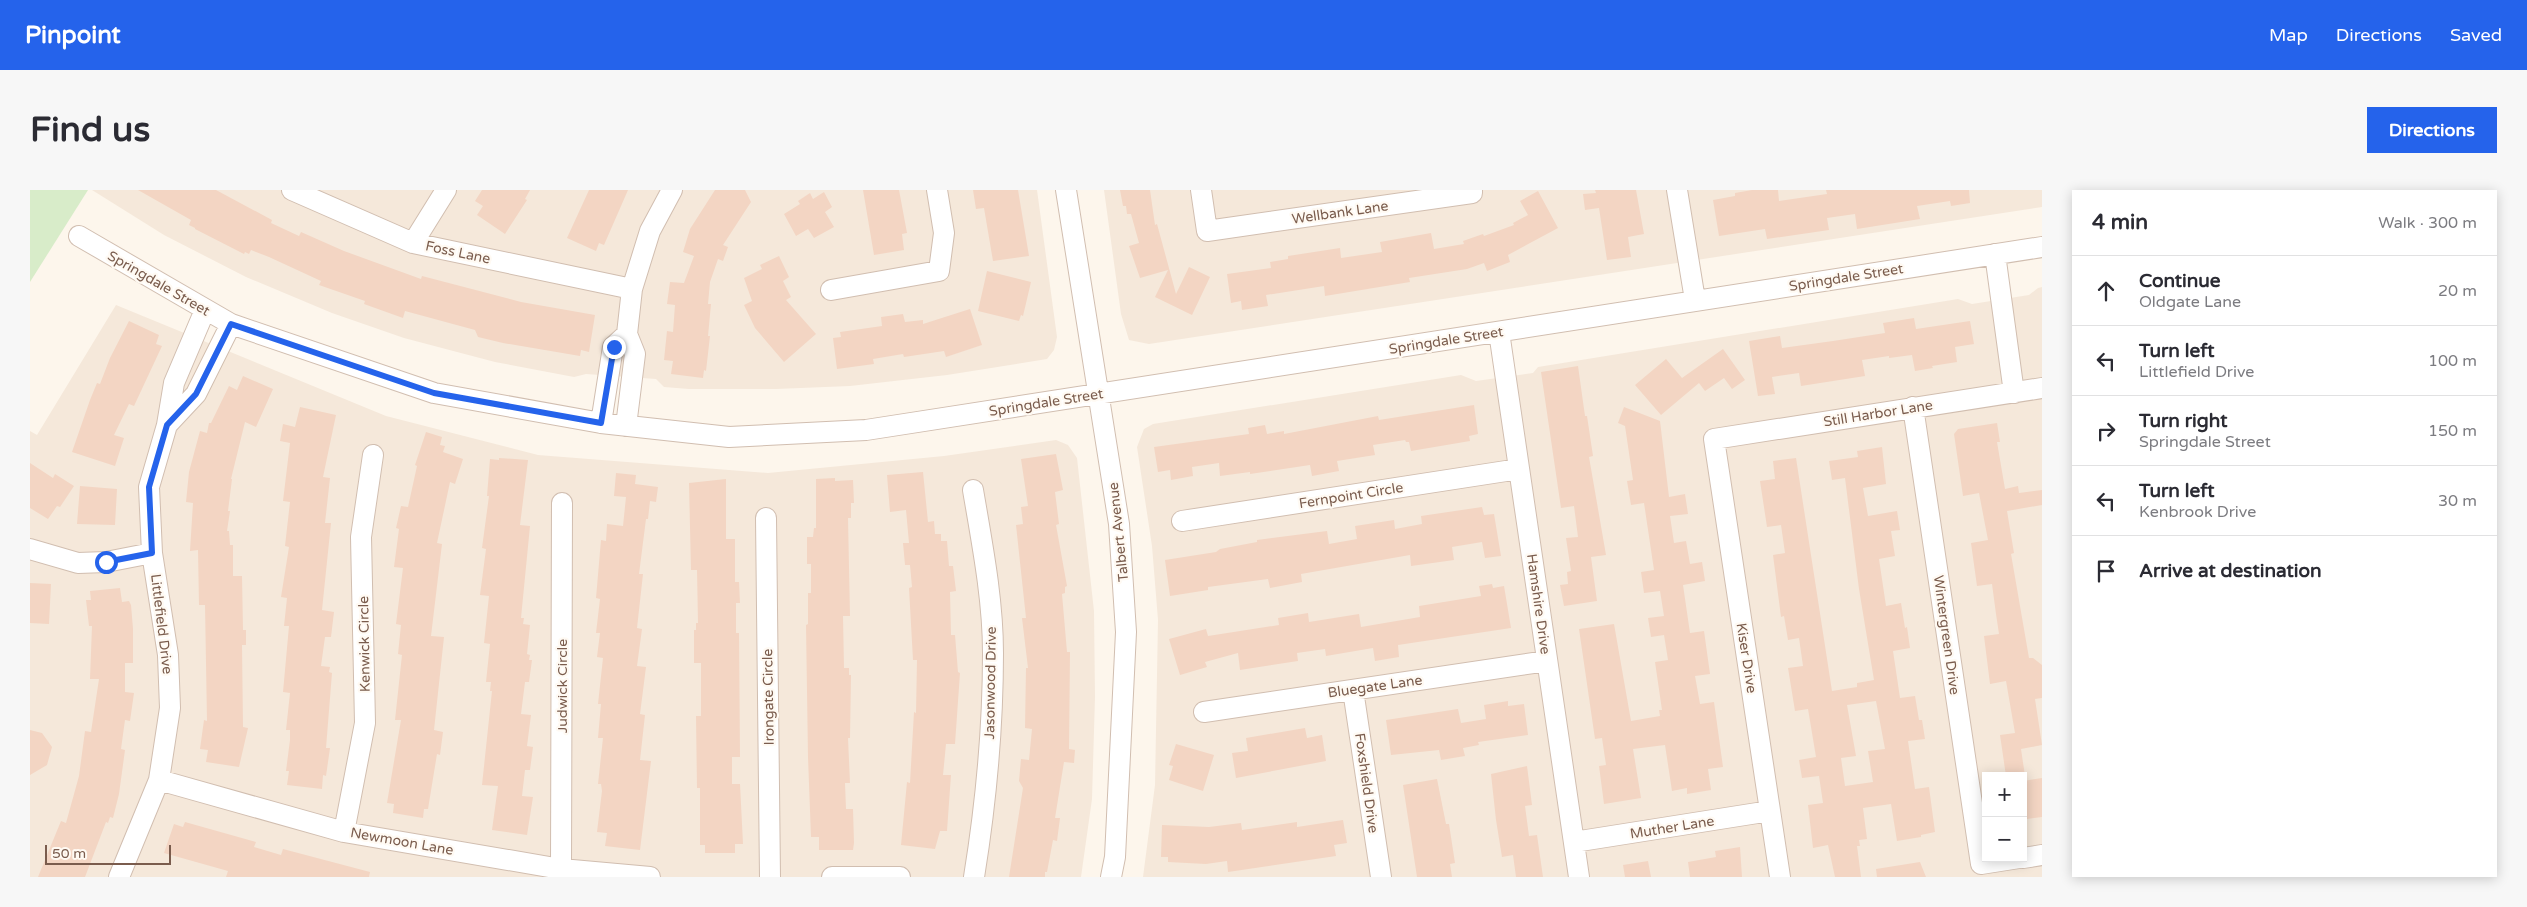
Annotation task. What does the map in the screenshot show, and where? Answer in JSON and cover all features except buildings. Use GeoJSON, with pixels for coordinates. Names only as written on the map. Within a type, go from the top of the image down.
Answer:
{"type":"FeatureCollection","features":[{"type":"Feature","properties":{"kind":"street","name":"Foss Lane"},"geometry":{"type":"LineString","coordinates":[[292,190],[413,243],[632,289]]}},
{"type":"Feature","properties":{"kind":"street"},"geometry":{"type":"LineString","coordinates":[[413,243],[446,190]]}},
{"type":"Feature","properties":{"kind":"street"},"geometry":{"type":"LineString","coordinates":[[626,426],[636,354],[627,334],[632,289],[650,231],[672,190]]}},
{"type":"Feature","properties":{"kind":"street"},"geometry":{"type":"LineString","coordinates":[[831,290],[938,271],[944,234],[937,190]]}},
{"type":"Feature","properties":{"kind":"street","name":"Talbert Avenue"},"geometry":{"type":"LineString","coordinates":[[1066,190],[1100,394],[1119,524],[1126,632],[1115,858],[1111,877]]}},
{"type":"Feature","properties":{"kind":"street","name":"Wellbank Lane"},"geometry":{"type":"LineString","coordinates":[[1201,190],[1207,231],[1472,192]]}},
{"type":"Feature","properties":{"kind":"street"},"geometry":{"type":"LineString","coordinates":[[1677,190],[1695,300]]}},
{"type":"Feature","properties":{"kind":"street","name":"Springdale Street"},"geometry":{"type":"LineString","coordinates":[[79,236],[231,324],[434,393],[601,423],[728,437],[866,430],[2042,247]]}},
{"type":"Feature","properties":{"kind":"street"},"geometry":{"type":"LineString","coordinates":[[1995,254],[2014,393]]}},
{"type":"Feature","properties":{"kind":"street","name":"Littlefield Drive"},"geometry":{"type":"LineString","coordinates":[[119,877],[159,780],[170,708],[168,655],[152,553],[149,487],[167,425],[174,383],[205,310]]}},
{"type":"Feature","properties":{"kind":"street","name":"Littlefield Drive"},"geometry":{"type":"LineString","coordinates":[[167,425],[196,394],[231,324]]}},
{"type":"Feature","properties":{"kind":"street","name":"Hamshire Drive"},"geometry":{"type":"LineString","coordinates":[[1499,332],[1579,877]]}},
{"type":"Feature","properties":{"kind":"street"},"geometry":{"type":"LineString","coordinates":[[601,423],[614,347],[627,334]]}},
{"type":"Feature","properties":{"kind":"street","name":"Still Harbor Lane"},"geometry":{"type":"LineString","coordinates":[[1714,439],[2042,388]]}},
{"type":"Feature","properties":{"kind":"street","name":"Wintergreen Drive"},"geometry":{"type":"LineString","coordinates":[[1913,407],[1981,864],[1994,862]]}},
{"type":"Feature","properties":{"kind":"street","name":"Kiser Drive"},"geometry":{"type":"LineString","coordinates":[[1714,439],[1780,877]]}},
{"type":"Feature","properties":{"kind":"street","name":"Kenwick Circle"},"geometry":{"type":"LineString","coordinates":[[344,832],[366,723],[361,537],[373,455]]}},
{"type":"Feature","properties":{"kind":"street","name":"Fernpoint Circle"},"geometry":{"type":"LineString","coordinates":[[1182,521],[1519,469]]}},
{"type":"Feature","properties":{"kind":"street","name":"Jasonwood Drive"},"geometry":{"type":"LineString","coordinates":[[973,490],[986,572],[993,651],[985,804],[974,877]]}},
{"type":"Feature","properties":{"kind":"street","name":"Judwick Circle"},"geometry":{"type":"LineString","coordinates":[[561,869],[562,503]]}},
{"type":"Feature","properties":{"kind":"street","name":"Irongate Circle"},"geometry":{"type":"LineString","coordinates":[[766,518],[770,877]]}},
{"type":"Feature","properties":{"kind":"street"},"geometry":{"type":"LineString","coordinates":[[30,549],[78,563],[106,562],[152,553]]}},
{"type":"Feature","properties":{"kind":"street","name":"Bluegate Lane"},"geometry":{"type":"LineString","coordinates":[[1204,712],[1547,661]]}},
{"type":"Feature","properties":{"kind":"street","name":"Foxshield Drive"},"geometry":{"type":"LineString","coordinates":[[1353,690],[1381,877]]}},
{"type":"Feature","properties":{"kind":"street","name":"Newmoon Lane"},"geometry":{"type":"LineString","coordinates":[[159,780],[344,832],[561,869],[650,877]]}},
{"type":"Feature","properties":{"kind":"street","name":"Muther Lane"},"geometry":{"type":"LineString","coordinates":[[1574,842],[1770,811]]}},
{"type":"Feature","properties":{"kind":"street"},"geometry":{"type":"LineString","coordinates":[[2027,857],[2042,855]]}},
{"type":"Feature","properties":{"kind":"street"},"geometry":{"type":"LineString","coordinates":[[832,877],[900,877]]}},
{"type":"Feature","properties":{"kind":"shaded area"},"geometry":{"type":"Polygon","coordinates":[[[92,190],[1037,190],[1057,337],[1054,350],[1047,359],[947,375],[850,386],[776,389],[689,389],[664,387],[656,379],[586,374],[574,377],[495,362],[404,338],[332,313],[246,277],[164,235],[92,190]]]}},
{"type":"Feature","properties":{"kind":"shaded area"},"geometry":{"type":"Polygon","coordinates":[[[1104,190],[2042,190],[2042,207],[1149,344],[1129,340],[1121,314],[1104,190]]]}},
{"type":"Feature","properties":{"kind":"shaded area"},"geometry":{"type":"Polygon","coordinates":[[[2042,287],[2042,877],[1143,877],[1155,785],[1158,620],[1152,546],[1137,447],[1144,429],[1153,424],[1461,375],[1476,381],[1533,373],[1538,367],[1958,299],[1972,304],[2029,295],[2042,287]]]}},
{"type":"Feature","properties":{"kind":"shaded area"},"geometry":{"type":"Polygon","coordinates":[[[116,305],[386,416],[538,455],[768,473],[944,456],[1056,440],[1068,445],[1077,458],[1094,611],[1095,697],[1092,799],[1081,877],[30,877],[30,431],[37,435],[116,305]]]}},
{"type":"Feature","properties":{"kind":"green space"},"geometry":{"type":"Polygon","coordinates":[[[30,190],[88,190],[30,282],[30,190]]]}},
{"type":"Feature","properties":{"kind":"route"},"geometry":{"type":"LineString","coordinates":[[106,562],[152,553],[149,487],[167,425],[196,394],[231,324],[434,393],[601,423],[614,347]]}}]}
